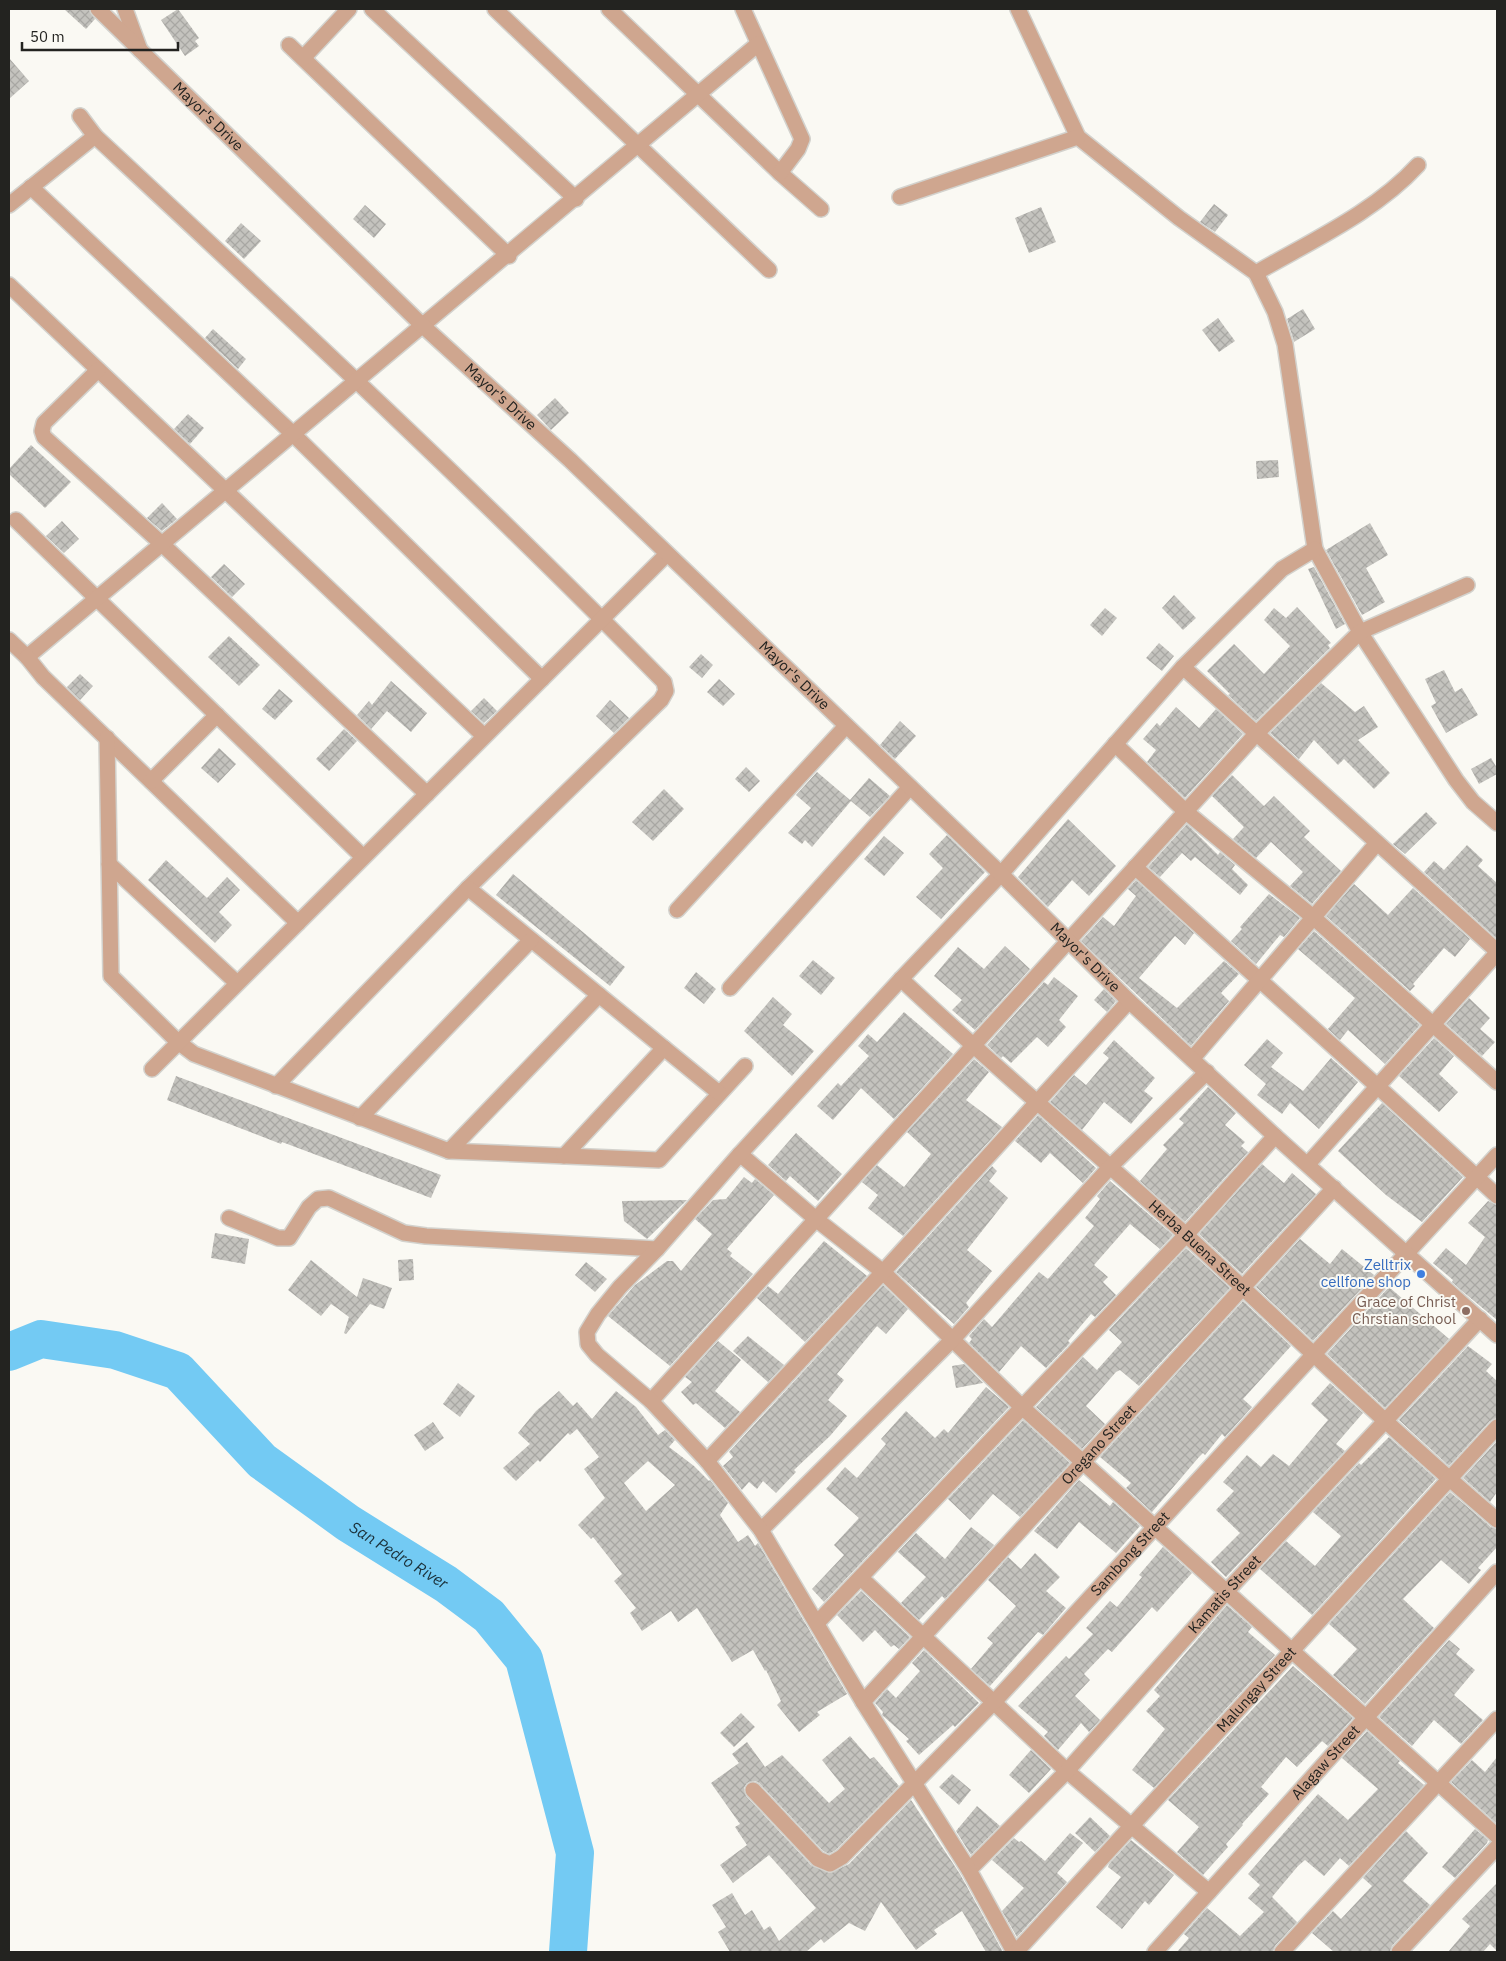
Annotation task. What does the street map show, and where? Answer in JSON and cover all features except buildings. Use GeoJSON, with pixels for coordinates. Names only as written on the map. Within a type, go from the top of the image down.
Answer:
{"type":"FeatureCollection","features":[{"type":"Feature","properties":{"kind":"street","name":"Mayor's Drive"},"geometry":{"type":"LineString","coordinates":[[98,9],[423,326],[570,460],[1001,874],[1129,1001],[1275,1136],[1408,1252],[1497,1335]]}},
{"type":"Feature","properties":{"kind":"street"},"geometry":{"type":"LineString","coordinates":[[125,9],[140,52]]}},
{"type":"Feature","properties":{"kind":"street"},"geometry":{"type":"LineString","coordinates":[[303,58],[350,9]]}},
{"type":"Feature","properties":{"kind":"street"},"geometry":{"type":"LineString","coordinates":[[372,9],[576,199]]}},
{"type":"Feature","properties":{"kind":"street"},"geometry":{"type":"LineString","coordinates":[[495,9],[769,270]]}},
{"type":"Feature","properties":{"kind":"street"},"geometry":{"type":"LineString","coordinates":[[609,9],[780,173],[821,209]]}},
{"type":"Feature","properties":{"kind":"street"},"geometry":{"type":"LineString","coordinates":[[732,9],[750,26]]}},
{"type":"Feature","properties":{"kind":"street"},"geometry":{"type":"LineString","coordinates":[[743,9],[802,139],[798,149],[780,173]]}},
{"type":"Feature","properties":{"kind":"street"},"geometry":{"type":"LineString","coordinates":[[1018,9],[1078,137],[1179,218],[1256,273],[1275,312],[1285,344],[1316,549],[1360,632],[1456,780],[1473,802],[1497,823]]}},
{"type":"Feature","properties":{"kind":"street"},"geometry":{"type":"LineString","coordinates":[[27,657],[576,199],[758,44]]}},
{"type":"Feature","properties":{"kind":"street"},"geometry":{"type":"LineString","coordinates":[[289,45],[508,256]]}},
{"type":"Feature","properties":{"kind":"street"},"geometry":{"type":"LineString","coordinates":[[80,116],[95,136],[357,380],[602,618],[664,682],[666,691],[661,700],[468,888],[276,1086]]}},
{"type":"Feature","properties":{"kind":"street"},"geometry":{"type":"LineString","coordinates":[[9,205],[95,136]]}},
{"type":"Feature","properties":{"kind":"street"},"geometry":{"type":"LineString","coordinates":[[900,197],[1078,137]]}},
{"type":"Feature","properties":{"kind":"street"},"geometry":{"type":"LineString","coordinates":[[1256,273],[1389,192],[1418,165]]}},
{"type":"Feature","properties":{"kind":"street"},"geometry":{"type":"LineString","coordinates":[[31,187],[293,434],[542,679]]}},
{"type":"Feature","properties":{"kind":"street"},"geometry":{"type":"LineString","coordinates":[[9,285],[484,736]]}},
{"type":"Feature","properties":{"kind":"street"},"geometry":{"type":"LineString","coordinates":[[98,370],[44,423],[42,431],[44,437],[162,544],[427,794]]}},
{"type":"Feature","properties":{"kind":"street"},"geometry":{"type":"LineString","coordinates":[[16,520],[363,857]]}},
{"type":"Feature","properties":{"kind":"street"},"geometry":{"type":"LineString","coordinates":[[1015,1952],[969,1870],[863,1702],[818,1623],[761,1530],[706,1461],[651,1401],[597,1355],[588,1344],[587,1332],[598,1314],[620,1287],[657,1249],[740,1154],[901,979],[1001,874],[1183,667],[1282,570],[1316,549]]}},
{"type":"Feature","properties":{"kind":"street"},"geometry":{"type":"LineString","coordinates":[[152,1069],[667,554]]}},
{"type":"Feature","properties":{"kind":"street"},"geometry":{"type":"LineString","coordinates":[[651,1401],[1256,734],[1360,632],[1467,585]]}},
{"type":"Feature","properties":{"kind":"street"},"geometry":{"type":"LineString","coordinates":[[9,640],[27,657],[43,677],[298,923]]}},
{"type":"Feature","properties":{"kind":"street"},"geometry":{"type":"LineString","coordinates":[[1183,667],[1497,952],[1434,1025],[1308,1164]]}},
{"type":"Feature","properties":{"kind":"street"},"geometry":{"type":"LineString","coordinates":[[151,781],[216,715]]}},
{"type":"Feature","properties":{"kind":"street"},"geometry":{"type":"LineString","coordinates":[[677,910],[846,726]]}},
{"type":"Feature","properties":{"kind":"street"},"geometry":{"type":"LineString","coordinates":[[107,738],[111,976],[178,1042],[194,1054],[449,1152],[659,1160],[745,1066]]}},
{"type":"Feature","properties":{"kind":"street"},"geometry":{"type":"LineString","coordinates":[[1115,744],[1185,811],[1314,917],[1497,1082]]}},
{"type":"Feature","properties":{"kind":"street"},"geometry":{"type":"LineString","coordinates":[[730,988],[910,787]]}},
{"type":"Feature","properties":{"kind":"street"},"geometry":{"type":"LineString","coordinates":[[1192,1059],[1378,843]]}},
{"type":"Feature","properties":{"kind":"street"},"geometry":{"type":"LineString","coordinates":[[109,864],[238,984]]}},
{"type":"Feature","properties":{"kind":"street"},"geometry":{"type":"LineString","coordinates":[[1135,867],[1259,981],[1379,1086],[1497,1196]]}},
{"type":"Feature","properties":{"kind":"street"},"geometry":{"type":"LineString","coordinates":[[468,888],[719,1093]]}},
{"type":"Feature","properties":{"kind":"street"},"geometry":{"type":"LineString","coordinates":[[360,1118],[532,940]]}},
{"type":"Feature","properties":{"kind":"street","name":"Herba Buena Street"},"geometry":{"type":"LineString","coordinates":[[901,979],[973,1047],[1038,1101],[1111,1166],[1243,1290],[1448,1478],[1497,1520]]}},
{"type":"Feature","properties":{"kind":"street"},"geometry":{"type":"LineString","coordinates":[[449,1152],[599,995]]}},
{"type":"Feature","properties":{"kind":"street"},"geometry":{"type":"LineString","coordinates":[[706,1461],[883,1272],[1129,1001]]}},
{"type":"Feature","properties":{"kind":"street"},"geometry":{"type":"LineString","coordinates":[[564,1156],[664,1048]]}},
{"type":"Feature","properties":{"kind":"street"},"geometry":{"type":"LineString","coordinates":[[761,1530],[954,1338],[1111,1166],[1207,1072]]}},
{"type":"Feature","properties":{"kind":"street"},"geometry":{"type":"LineString","coordinates":[[818,1623],[1186,1235],[1275,1136]]}},
{"type":"Feature","properties":{"kind":"street"},"geometry":{"type":"LineString","coordinates":[[740,1154],[817,1220],[883,1272],[954,1338],[1023,1408],[1084,1461],[1497,1836]]}},
{"type":"Feature","properties":{"kind":"street","name":"Sambong Street"},"geometry":{"type":"LineString","coordinates":[[752,1790],[818,1859],[830,1864],[842,1857],[995,1701],[1497,1155]]}},
{"type":"Feature","properties":{"kind":"street","name":"Oregano Street"},"geometry":{"type":"LineString","coordinates":[[863,1702],[1243,1290],[1334,1188]]}},
{"type":"Feature","properties":{"kind":"street"},"geometry":{"type":"LineString","coordinates":[[230,1218],[278,1238],[289,1238],[309,1207],[318,1199],[329,1198],[404,1233],[426,1236],[657,1249]]}},
{"type":"Feature","properties":{"kind":"street","name":"Kamatis Street"},"geometry":{"type":"LineString","coordinates":[[969,1870],[1067,1771],[1227,1591],[1480,1319]]}},
{"type":"Feature","properties":{"kind":"street","name":"Malungay Street"},"geometry":{"type":"LineString","coordinates":[[1015,1952],[1448,1478],[1497,1427]]}},
{"type":"Feature","properties":{"kind":"street","name":"Alagaw Street"},"geometry":{"type":"LineString","coordinates":[[1155,1952],[1497,1572]]}},
{"type":"Feature","properties":{"kind":"street"},"geometry":{"type":"LineString","coordinates":[[861,1578],[995,1701],[1067,1771],[1209,1892]]}},
{"type":"Feature","properties":{"kind":"street"},"geometry":{"type":"LineString","coordinates":[[1282,1952],[1497,1719]]}},
{"type":"Feature","properties":{"kind":"street"},"geometry":{"type":"LineString","coordinates":[[1400,1952],[1497,1847]]}},
{"type":"Feature","properties":{"kind":"waterway","name":"San Pedro River"},"geometry":{"type":"LineString","coordinates":[[9,1352],[41,1339],[115,1350],[178,1371],[262,1461],[348,1523],[446,1584],[489,1616],[524,1659],[575,1853],[568,1952]]}},
{"type":"Feature","properties":{"kind":"place","name":"Zelltrix cellfone shop"},"geometry":{"type":"Point","coordinates":[1421,1274]}},
{"type":"Feature","properties":{"kind":"place","name":"Grace of Christ Chrstian school"},"geometry":{"type":"Point","coordinates":[1466,1311]}}]}
